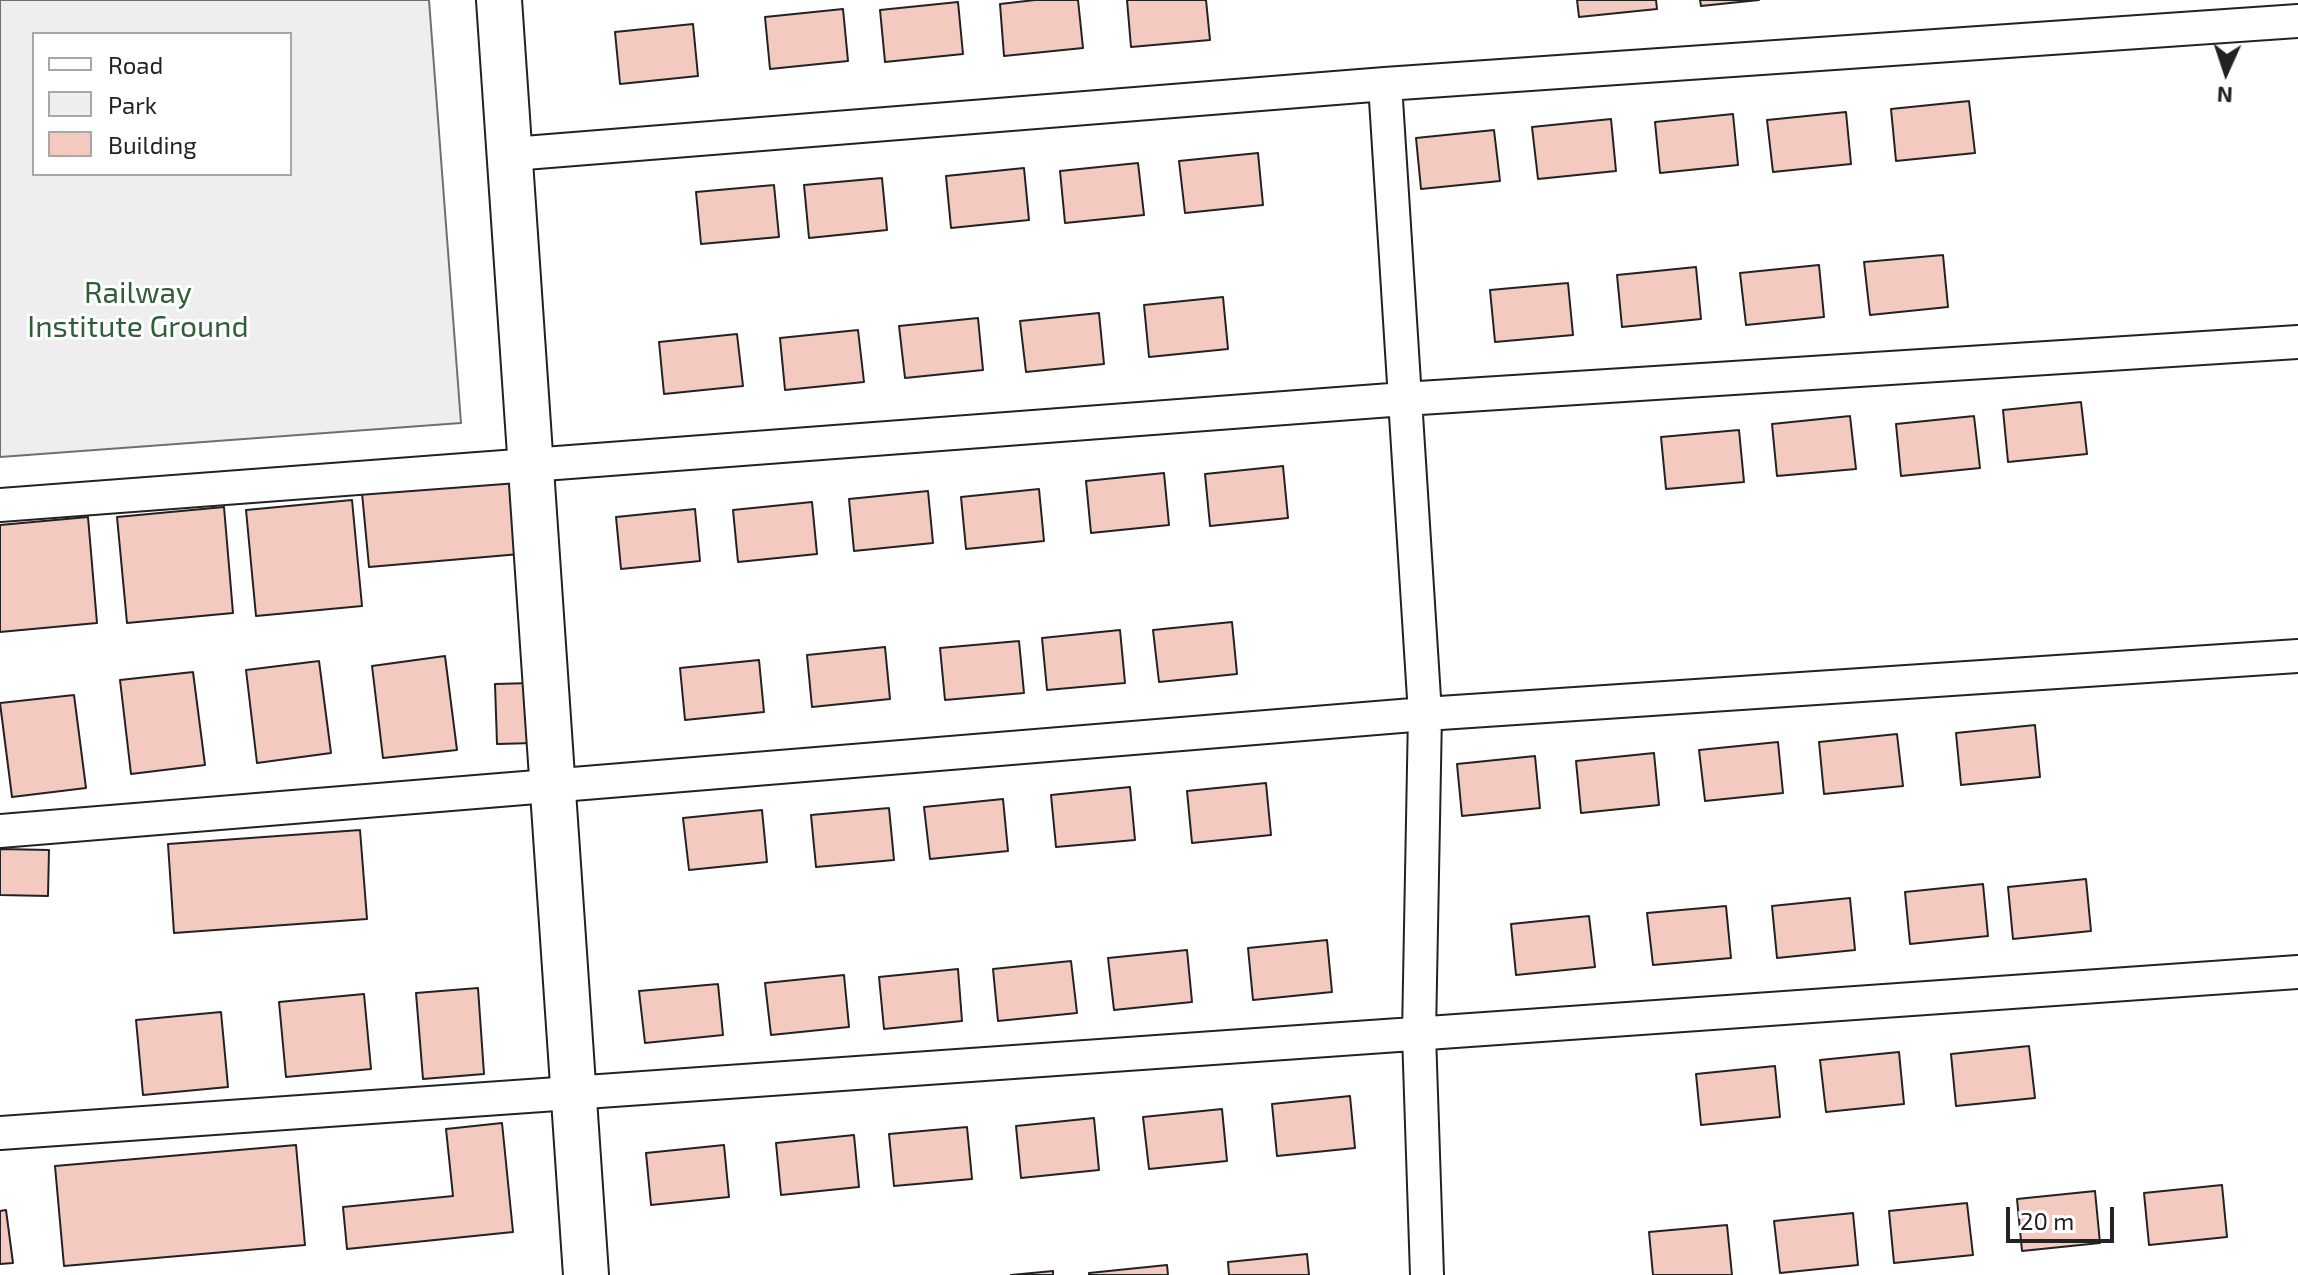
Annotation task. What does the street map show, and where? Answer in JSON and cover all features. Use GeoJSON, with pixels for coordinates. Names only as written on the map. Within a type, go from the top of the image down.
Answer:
{"type":"FeatureCollection","features":[{"type":"Feature","properties":{"kind":"street"},"geometry":{"type":"LineString","coordinates":[[499,0],[512,154],[551,784],[586,1275]]}},
{"type":"Feature","properties":{"kind":"street"},"geometry":{"type":"LineString","coordinates":[[512,154],[1385,84],[2298,21]]}},
{"type":"Feature","properties":{"kind":"street"},"geometry":{"type":"LineString","coordinates":[[1385,84],[1425,714],[1419,1034],[1427,1275]]}},
{"type":"Feature","properties":{"kind":"street"},"geometry":{"type":"LineString","coordinates":[[0,505],[1404,399],[2298,342]]}},
{"type":"Feature","properties":{"kind":"street"},"geometry":{"type":"LineString","coordinates":[[0,831],[1425,714],[2298,656]]}},
{"type":"Feature","properties":{"kind":"street"},"geometry":{"type":"LineString","coordinates":[[0,1133],[2298,972]]}},
{"type":"Feature","properties":{"kind":"green space","name":"Railway Institute Ground"},"geometry":{"type":"Polygon","coordinates":[[[0,0],[429,0],[461,423],[0,457],[0,0]]]}},
{"type":"Feature","properties":{"kind":"building"},"geometry":{"type":"Polygon","coordinates":[[[1078,0],[1083,48],[1004,56],[1000,4],[1078,0]]]}},
{"type":"Feature","properties":{"kind":"building"},"geometry":{"type":"Polygon","coordinates":[[[1127,0],[1206,0],[1210,40],[1131,47],[1127,0]]]}},
{"type":"Feature","properties":{"kind":"building"},"geometry":{"type":"Polygon","coordinates":[[[1577,0],[1656,0],[1657,9],[1579,17],[1577,0]]]}},
{"type":"Feature","properties":{"kind":"building"},"geometry":{"type":"Polygon","coordinates":[[[1700,0],[1759,0],[1701,6],[1700,0]]]}},
{"type":"Feature","properties":{"kind":"building"},"geometry":{"type":"Polygon","coordinates":[[[958,2],[963,54],[885,62],[880,10],[958,2]]]}},
{"type":"Feature","properties":{"kind":"building"},"geometry":{"type":"Polygon","coordinates":[[[843,9],[848,61],[770,69],[765,17],[843,9]]]}},
{"type":"Feature","properties":{"kind":"building"},"geometry":{"type":"Polygon","coordinates":[[[693,24],[698,76],[620,84],[615,32],[693,24]]]}},
{"type":"Feature","properties":{"kind":"building"},"geometry":{"type":"Polygon","coordinates":[[[1969,101],[1975,153],[1896,161],[1891,109],[1969,101]]]}},
{"type":"Feature","properties":{"kind":"building"},"geometry":{"type":"Polygon","coordinates":[[[1846,112],[1851,164],[1773,172],[1767,120],[1846,112]]]}},
{"type":"Feature","properties":{"kind":"building"},"geometry":{"type":"Polygon","coordinates":[[[1733,114],[1738,165],[1660,173],[1655,122],[1733,114]]]}},
{"type":"Feature","properties":{"kind":"building"},"geometry":{"type":"Polygon","coordinates":[[[1611,119],[1616,171],[1538,179],[1532,127],[1611,119]]]}},
{"type":"Feature","properties":{"kind":"building"},"geometry":{"type":"Polygon","coordinates":[[[1494,130],[1500,181],[1421,189],[1416,138],[1494,130]]]}},
{"type":"Feature","properties":{"kind":"building"},"geometry":{"type":"Polygon","coordinates":[[[1258,153],[1263,205],[1185,213],[1179,161],[1258,153]]]}},
{"type":"Feature","properties":{"kind":"building"},"geometry":{"type":"Polygon","coordinates":[[[1138,163],[1144,215],[1065,223],[1060,171],[1138,163]]]}},
{"type":"Feature","properties":{"kind":"building"},"geometry":{"type":"Polygon","coordinates":[[[1024,168],[1029,220],[951,228],[946,176],[1024,168]]]}},
{"type":"Feature","properties":{"kind":"building"},"geometry":{"type":"Polygon","coordinates":[[[882,178],[887,230],[809,238],[804,185],[882,178]]]}},
{"type":"Feature","properties":{"kind":"building"},"geometry":{"type":"Polygon","coordinates":[[[774,185],[779,237],[701,244],[696,192],[774,185]]]}},
{"type":"Feature","properties":{"kind":"building"},"geometry":{"type":"Polygon","coordinates":[[[1943,255],[1948,307],[1870,315],[1864,262],[1943,255]]]}},
{"type":"Feature","properties":{"kind":"building"},"geometry":{"type":"Polygon","coordinates":[[[1819,265],[1824,317],[1746,325],[1740,273],[1819,265]]]}},
{"type":"Feature","properties":{"kind":"building"},"geometry":{"type":"Polygon","coordinates":[[[1696,267],[1701,319],[1622,327],[1617,275],[1696,267]]]}},
{"type":"Feature","properties":{"kind":"building"},"geometry":{"type":"Polygon","coordinates":[[[1568,283],[1573,335],[1495,342],[1490,290],[1568,283]]]}},
{"type":"Feature","properties":{"kind":"building"},"geometry":{"type":"Polygon","coordinates":[[[1223,297],[1228,349],[1149,357],[1144,305],[1223,297]]]}},
{"type":"Feature","properties":{"kind":"building"},"geometry":{"type":"Polygon","coordinates":[[[1099,313],[1104,364],[1026,372],[1020,321],[1099,313]]]}},
{"type":"Feature","properties":{"kind":"building"},"geometry":{"type":"Polygon","coordinates":[[[978,318],[983,370],[905,378],[899,326],[978,318]]]}},
{"type":"Feature","properties":{"kind":"building"},"geometry":{"type":"Polygon","coordinates":[[[858,330],[864,382],[785,390],[780,338],[858,330]]]}},
{"type":"Feature","properties":{"kind":"building"},"geometry":{"type":"Polygon","coordinates":[[[737,334],[743,386],[664,394],[659,342],[737,334]]]}},
{"type":"Feature","properties":{"kind":"building"},"geometry":{"type":"Polygon","coordinates":[[[2081,402],[2087,454],[2008,462],[2003,410],[2081,402]]]}},
{"type":"Feature","properties":{"kind":"building"},"geometry":{"type":"Polygon","coordinates":[[[1850,416],[1856,469],[1777,476],[1772,424],[1850,416]]]}},
{"type":"Feature","properties":{"kind":"building"},"geometry":{"type":"Polygon","coordinates":[[[1974,416],[1980,468],[1901,476],[1896,424],[1974,416]]]}},
{"type":"Feature","properties":{"kind":"building"},"geometry":{"type":"Polygon","coordinates":[[[1739,430],[1744,482],[1666,489],[1661,437],[1739,430]]]}},
{"type":"Feature","properties":{"kind":"building"},"geometry":{"type":"Polygon","coordinates":[[[1283,466],[1288,518],[1210,526],[1205,474],[1283,466]]]}},
{"type":"Feature","properties":{"kind":"building"},"geometry":{"type":"Polygon","coordinates":[[[1164,473],[1169,525],[1091,533],[1086,481],[1164,473]]]}},
{"type":"Feature","properties":{"kind":"building"},"geometry":{"type":"Polygon","coordinates":[[[513,480],[520,554],[369,567],[362,493],[513,480]]]}},
{"type":"Feature","properties":{"kind":"building"},"geometry":{"type":"Polygon","coordinates":[[[1039,489],[1044,541],[966,549],[961,497],[1039,489]]]}},
{"type":"Feature","properties":{"kind":"building"},"geometry":{"type":"Polygon","coordinates":[[[928,491],[933,543],[854,551],[849,499],[928,491]]]}},
{"type":"Feature","properties":{"kind":"building"},"geometry":{"type":"Polygon","coordinates":[[[352,500],[362,606],[256,616],[246,510],[352,500]]]}},
{"type":"Feature","properties":{"kind":"building"},"geometry":{"type":"Polygon","coordinates":[[[812,502],[817,554],[738,562],[733,510],[812,502]]]}},
{"type":"Feature","properties":{"kind":"building"},"geometry":{"type":"Polygon","coordinates":[[[224,507],[233,613],[127,623],[117,517],[224,507]]]}},
{"type":"Feature","properties":{"kind":"building"},"geometry":{"type":"Polygon","coordinates":[[[695,509],[700,561],[621,569],[616,517],[695,509]]]}},
{"type":"Feature","properties":{"kind":"building"},"geometry":{"type":"Polygon","coordinates":[[[88,517],[97,623],[0,632],[0,525],[88,517]]]}},
{"type":"Feature","properties":{"kind":"building"},"geometry":{"type":"Polygon","coordinates":[[[1232,622],[1237,674],[1159,682],[1153,630],[1232,622]]]}},
{"type":"Feature","properties":{"kind":"building"},"geometry":{"type":"Polygon","coordinates":[[[1120,630],[1125,683],[1047,690],[1042,638],[1120,630]]]}},
{"type":"Feature","properties":{"kind":"building"},"geometry":{"type":"Polygon","coordinates":[[[1019,641],[1024,693],[945,700],[940,648],[1019,641]]]}},
{"type":"Feature","properties":{"kind":"building"},"geometry":{"type":"Polygon","coordinates":[[[885,647],[890,699],[812,707],[807,655],[885,647]]]}},
{"type":"Feature","properties":{"kind":"building"},"geometry":{"type":"Polygon","coordinates":[[[445,656],[457,750],[383,758],[372,666],[445,656]]]}},
{"type":"Feature","properties":{"kind":"building"},"geometry":{"type":"Polygon","coordinates":[[[759,660],[764,712],[685,720],[680,668],[759,660]]]}},
{"type":"Feature","properties":{"kind":"building"},"geometry":{"type":"Polygon","coordinates":[[[319,661],[331,753],[257,763],[246,670],[319,661]]]}},
{"type":"Feature","properties":{"kind":"building"},"geometry":{"type":"Polygon","coordinates":[[[193,672],[205,765],[131,774],[120,680],[193,672]]]}},
{"type":"Feature","properties":{"kind":"building"},"geometry":{"type":"Polygon","coordinates":[[[532,683],[534,743],[497,744],[495,684],[532,683]]]}},
{"type":"Feature","properties":{"kind":"building"},"geometry":{"type":"Polygon","coordinates":[[[74,695],[86,788],[12,797],[0,703],[74,695]]]}},
{"type":"Feature","properties":{"kind":"building"},"geometry":{"type":"Polygon","coordinates":[[[2035,725],[2040,777],[1961,785],[1956,733],[2035,725]]]}},
{"type":"Feature","properties":{"kind":"building"},"geometry":{"type":"Polygon","coordinates":[[[1897,734],[1903,786],[1824,794],[1819,742],[1897,734]]]}},
{"type":"Feature","properties":{"kind":"building"},"geometry":{"type":"Polygon","coordinates":[[[1778,742],[1783,793],[1705,801],[1699,750],[1778,742]]]}},
{"type":"Feature","properties":{"kind":"building"},"geometry":{"type":"Polygon","coordinates":[[[1654,753],[1659,805],[1581,813],[1576,761],[1654,753]]]}},
{"type":"Feature","properties":{"kind":"building"},"geometry":{"type":"Polygon","coordinates":[[[1535,756],[1540,808],[1462,816],[1457,764],[1535,756]]]}},
{"type":"Feature","properties":{"kind":"building"},"geometry":{"type":"Polygon","coordinates":[[[1266,783],[1271,835],[1192,843],[1187,791],[1266,783]]]}},
{"type":"Feature","properties":{"kind":"building"},"geometry":{"type":"Polygon","coordinates":[[[1130,787],[1135,840],[1056,847],[1051,795],[1130,787]]]}},
{"type":"Feature","properties":{"kind":"building"},"geometry":{"type":"Polygon","coordinates":[[[1003,799],[1008,851],[930,859],[924,807],[1003,799]]]}},
{"type":"Feature","properties":{"kind":"building"},"geometry":{"type":"Polygon","coordinates":[[[889,808],[894,860],[816,867],[811,815],[889,808]]]}},
{"type":"Feature","properties":{"kind":"building"},"geometry":{"type":"Polygon","coordinates":[[[762,810],[767,862],[689,870],[683,818],[762,810]]]}},
{"type":"Feature","properties":{"kind":"building"},"geometry":{"type":"Polygon","coordinates":[[[360,830],[367,919],[174,933],[168,844],[360,830]]]}},
{"type":"Feature","properties":{"kind":"building"},"geometry":{"type":"Polygon","coordinates":[[[0,849],[49,850],[48,896],[0,895],[0,849]]]}},
{"type":"Feature","properties":{"kind":"building"},"geometry":{"type":"Polygon","coordinates":[[[2086,879],[2091,931],[2013,939],[2008,887],[2086,879]]]}},
{"type":"Feature","properties":{"kind":"building"},"geometry":{"type":"Polygon","coordinates":[[[1983,884],[1988,936],[1910,944],[1905,892],[1983,884]]]}},
{"type":"Feature","properties":{"kind":"building"},"geometry":{"type":"Polygon","coordinates":[[[1850,898],[1855,950],[1777,958],[1772,906],[1850,898]]]}},
{"type":"Feature","properties":{"kind":"building"},"geometry":{"type":"Polygon","coordinates":[[[1726,906],[1731,958],[1653,965],[1647,913],[1726,906]]]}},
{"type":"Feature","properties":{"kind":"building"},"geometry":{"type":"Polygon","coordinates":[[[1589,916],[1595,967],[1516,975],[1511,924],[1589,916]]]}},
{"type":"Feature","properties":{"kind":"building"},"geometry":{"type":"Polygon","coordinates":[[[1327,940],[1332,992],[1253,1000],[1248,948],[1327,940]]]}},
{"type":"Feature","properties":{"kind":"building"},"geometry":{"type":"Polygon","coordinates":[[[1187,950],[1192,1002],[1114,1010],[1108,958],[1187,950]]]}},
{"type":"Feature","properties":{"kind":"building"},"geometry":{"type":"Polygon","coordinates":[[[1071,961],[1077,1013],[998,1021],[993,969],[1071,961]]]}},
{"type":"Feature","properties":{"kind":"building"},"geometry":{"type":"Polygon","coordinates":[[[958,969],[962,1021],[884,1029],[879,977],[958,969]]]}},
{"type":"Feature","properties":{"kind":"building"},"geometry":{"type":"Polygon","coordinates":[[[844,975],[849,1027],[771,1035],[765,983],[844,975]]]}},
{"type":"Feature","properties":{"kind":"building"},"geometry":{"type":"Polygon","coordinates":[[[718,984],[723,1035],[645,1043],[639,991],[718,984]]]}},
{"type":"Feature","properties":{"kind":"building"},"geometry":{"type":"Polygon","coordinates":[[[478,988],[484,1074],[423,1079],[416,993],[478,988]]]}},
{"type":"Feature","properties":{"kind":"building"},"geometry":{"type":"Polygon","coordinates":[[[364,994],[371,1069],[286,1077],[279,1002],[364,994]]]}},
{"type":"Feature","properties":{"kind":"building"},"geometry":{"type":"Polygon","coordinates":[[[221,1012],[228,1087],[143,1095],[136,1020],[221,1012]]]}},
{"type":"Feature","properties":{"kind":"building"},"geometry":{"type":"Polygon","coordinates":[[[2029,1046],[2035,1098],[1956,1106],[1951,1054],[2029,1046]]]}},
{"type":"Feature","properties":{"kind":"building"},"geometry":{"type":"Polygon","coordinates":[[[1899,1052],[1904,1104],[1826,1112],[1820,1060],[1899,1052]]]}},
{"type":"Feature","properties":{"kind":"building"},"geometry":{"type":"Polygon","coordinates":[[[1775,1066],[1780,1117],[1701,1125],[1696,1074],[1775,1066]]]}},
{"type":"Feature","properties":{"kind":"building"},"geometry":{"type":"Polygon","coordinates":[[[1350,1096],[1355,1148],[1277,1156],[1272,1104],[1350,1096]]]}},
{"type":"Feature","properties":{"kind":"building"},"geometry":{"type":"Polygon","coordinates":[[[1222,1109],[1227,1161],[1149,1169],[1143,1117],[1222,1109]]]}},
{"type":"Feature","properties":{"kind":"building"},"geometry":{"type":"Polygon","coordinates":[[[1094,1118],[1099,1170],[1021,1178],[1016,1126],[1094,1118]]]}},
{"type":"Feature","properties":{"kind":"building"},"geometry":{"type":"Polygon","coordinates":[[[502,1123],[513,1232],[347,1249],[343,1207],[453,1196],[446,1129],[502,1123]]]}},
{"type":"Feature","properties":{"kind":"building"},"geometry":{"type":"Polygon","coordinates":[[[967,1127],[972,1179],[894,1186],[889,1134],[967,1127]]]}},
{"type":"Feature","properties":{"kind":"building"},"geometry":{"type":"Polygon","coordinates":[[[854,1135],[859,1187],[781,1195],[776,1143],[854,1135]]]}},
{"type":"Feature","properties":{"kind":"building"},"geometry":{"type":"Polygon","coordinates":[[[296,1145],[305,1245],[64,1266],[55,1166],[296,1145]]]}},
{"type":"Feature","properties":{"kind":"building"},"geometry":{"type":"Polygon","coordinates":[[[724,1145],[729,1197],[651,1205],[646,1153],[724,1145]]]}},
{"type":"Feature","properties":{"kind":"building"},"geometry":{"type":"Polygon","coordinates":[[[2222,1185],[2227,1237],[2149,1245],[2144,1193],[2222,1185]]]}},
{"type":"Feature","properties":{"kind":"building"},"geometry":{"type":"Polygon","coordinates":[[[2095,1191],[2100,1243],[2022,1251],[2017,1199],[2095,1191]]]}},
{"type":"Feature","properties":{"kind":"building"},"geometry":{"type":"Polygon","coordinates":[[[1967,1203],[1973,1255],[1894,1263],[1889,1211],[1967,1203]]]}},
{"type":"Feature","properties":{"kind":"building"},"geometry":{"type":"Polygon","coordinates":[[[6,1210],[13,1263],[0,1264],[0,1211],[6,1210]]]}},
{"type":"Feature","properties":{"kind":"building"},"geometry":{"type":"Polygon","coordinates":[[[1853,1213],[1858,1265],[1780,1273],[1774,1221],[1853,1213]]]}},
{"type":"Feature","properties":{"kind":"building"},"geometry":{"type":"Polygon","coordinates":[[[1727,1225],[1732,1275],[1653,1275],[1649,1232],[1727,1225]]]}},
{"type":"Feature","properties":{"kind":"building"},"geometry":{"type":"Polygon","coordinates":[[[1307,1254],[1309,1275],[1229,1275],[1228,1262],[1307,1254]]]}},
{"type":"Feature","properties":{"kind":"building"},"geometry":{"type":"Polygon","coordinates":[[[1167,1265],[1168,1275],[1089,1275],[1089,1273],[1167,1265]]]}},
{"type":"Feature","properties":{"kind":"building"},"geometry":{"type":"Polygon","coordinates":[[[1053,1271],[1053,1275],[1011,1275],[1053,1271]]]}}]}
